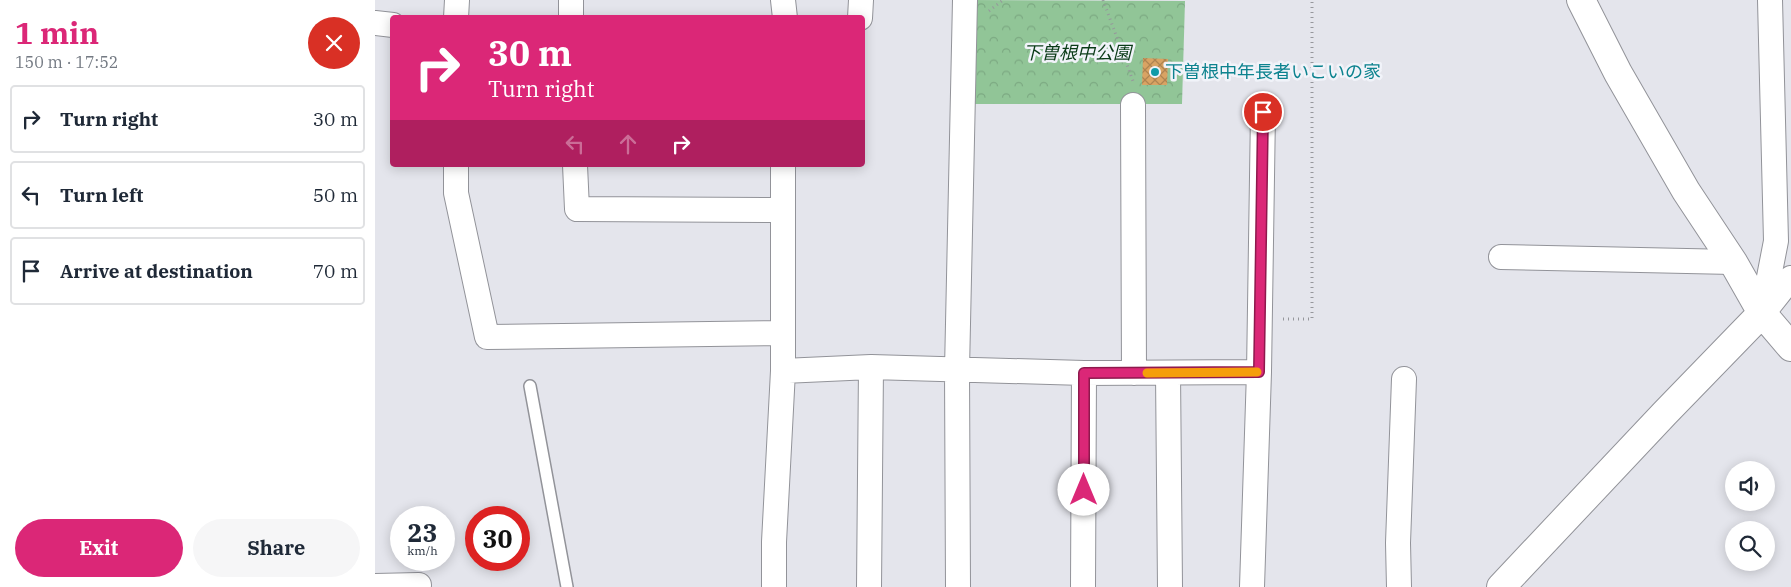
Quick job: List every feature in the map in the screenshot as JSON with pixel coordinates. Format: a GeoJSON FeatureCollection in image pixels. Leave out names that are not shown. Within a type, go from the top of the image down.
{"type":"FeatureCollection","features":[{"type":"Feature","properties":{"kind":"street"},"geometry":{"type":"LineString","coordinates":[[456,15],[457,0]]}},
{"type":"Feature","properties":{"kind":"street"},"geometry":{"type":"LineString","coordinates":[[571,0],[571,15]]}},
{"type":"Feature","properties":{"kind":"street"},"geometry":{"type":"LineString","coordinates":[[783,0],[785,15]]}},
{"type":"Feature","properties":{"kind":"street"},"geometry":{"type":"LineString","coordinates":[[860,15],[861,0]]}},
{"type":"Feature","properties":{"kind":"street"},"geometry":{"type":"LineString","coordinates":[[958,587],[957,370],[965,0]]}},
{"type":"Feature","properties":{"kind":"street"},"geometry":{"type":"LineString","coordinates":[[1581,0],[1618,73],[1681,183],[1733,262],[1762,313],[1791,347]]}},
{"type":"Feature","properties":{"kind":"street"},"geometry":{"type":"LineString","coordinates":[[1762,313],[1775,241],[1770,0]]}},
{"type":"Feature","properties":{"kind":"street"},"geometry":{"type":"LineString","coordinates":[[375,24],[390,25]]}},
{"type":"Feature","properties":{"kind":"street"},"geometry":{"type":"LineString","coordinates":[[1133,105],[1134,373]]}},
{"type":"Feature","properties":{"kind":"street"},"geometry":{"type":"LineString","coordinates":[[1252,587],[1259,372],[1263,112]]}},
{"type":"Feature","properties":{"kind":"street"},"geometry":{"type":"LineString","coordinates":[[456,167],[456,193],[487,337],[783,333]]}},
{"type":"Feature","properties":{"kind":"street"},"geometry":{"type":"LineString","coordinates":[[575,167],[577,210],[782,210]]}},
{"type":"Feature","properties":{"kind":"street"},"geometry":{"type":"LineString","coordinates":[[774,587],[774,542],[783,371],[783,167]]}},
{"type":"Feature","properties":{"kind":"street"},"geometry":{"type":"LineString","coordinates":[[1501,257],[1733,262]]}},
{"type":"Feature","properties":{"kind":"street"},"geometry":{"type":"LineString","coordinates":[[1501,587],[1762,313],[1791,278]]}},
{"type":"Feature","properties":{"kind":"street"},"geometry":{"type":"LineString","coordinates":[[869,587],[871,367]]}},
{"type":"Feature","properties":{"kind":"street"},"geometry":{"type":"LineString","coordinates":[[783,371],[871,367],[1084,373],[1259,372]]}},
{"type":"Feature","properties":{"kind":"street"},"geometry":{"type":"LineString","coordinates":[[1083,587],[1084,373]]}},
{"type":"Feature","properties":{"kind":"street"},"geometry":{"type":"LineString","coordinates":[[1168,373],[1170,587]]}},
{"type":"Feature","properties":{"kind":"street"},"geometry":{"type":"LineString","coordinates":[[1399,587],[1404,379]]}},
{"type":"Feature","properties":{"kind":"street"},"geometry":{"type":"LineString","coordinates":[[375,586],[419,585]]}},
{"type":"Feature","properties":{"kind":"lane"},"geometry":{"type":"LineString","coordinates":[[530,386],[567,587]]}},
{"type":"Feature","properties":{"kind":"path"},"geometry":{"type":"LineString","coordinates":[[1103,0],[1133,81],[1133,105]]}},
{"type":"Feature","properties":{"kind":"path"},"geometry":{"type":"LineString","coordinates":[[1260,318],[1313,319],[1312,0]]}},
{"type":"Feature","properties":{"kind":"green space","name":"下曽根中公園"},"geometry":{"type":"Polygon","coordinates":[[[971,0],[1185,1],[1182,104],[970,104],[971,0]]]}},
{"type":"Feature","properties":{"kind":"building","name":"下曽根中年長者いこいの家"},"geometry":{"type":"Polygon","coordinates":[[[1143,58],[1168,59],[1167,85],[1142,85],[1143,58]]]}},
{"type":"Feature","properties":{"kind":"slow traffic"},"geometry":{"type":"LineString","coordinates":[[1147,373],[1257,372]]}},
{"type":"Feature","properties":{"kind":"place","name":"下曽根中年長者いこいの家"},"geometry":{"type":"Point","coordinates":[1155,72]}},
{"type":"Feature","properties":{"kind":"route"},"geometry":{"type":"LineString","coordinates":[[1084,490],[1084,373],[1259,372],[1263,112]]}}]}
